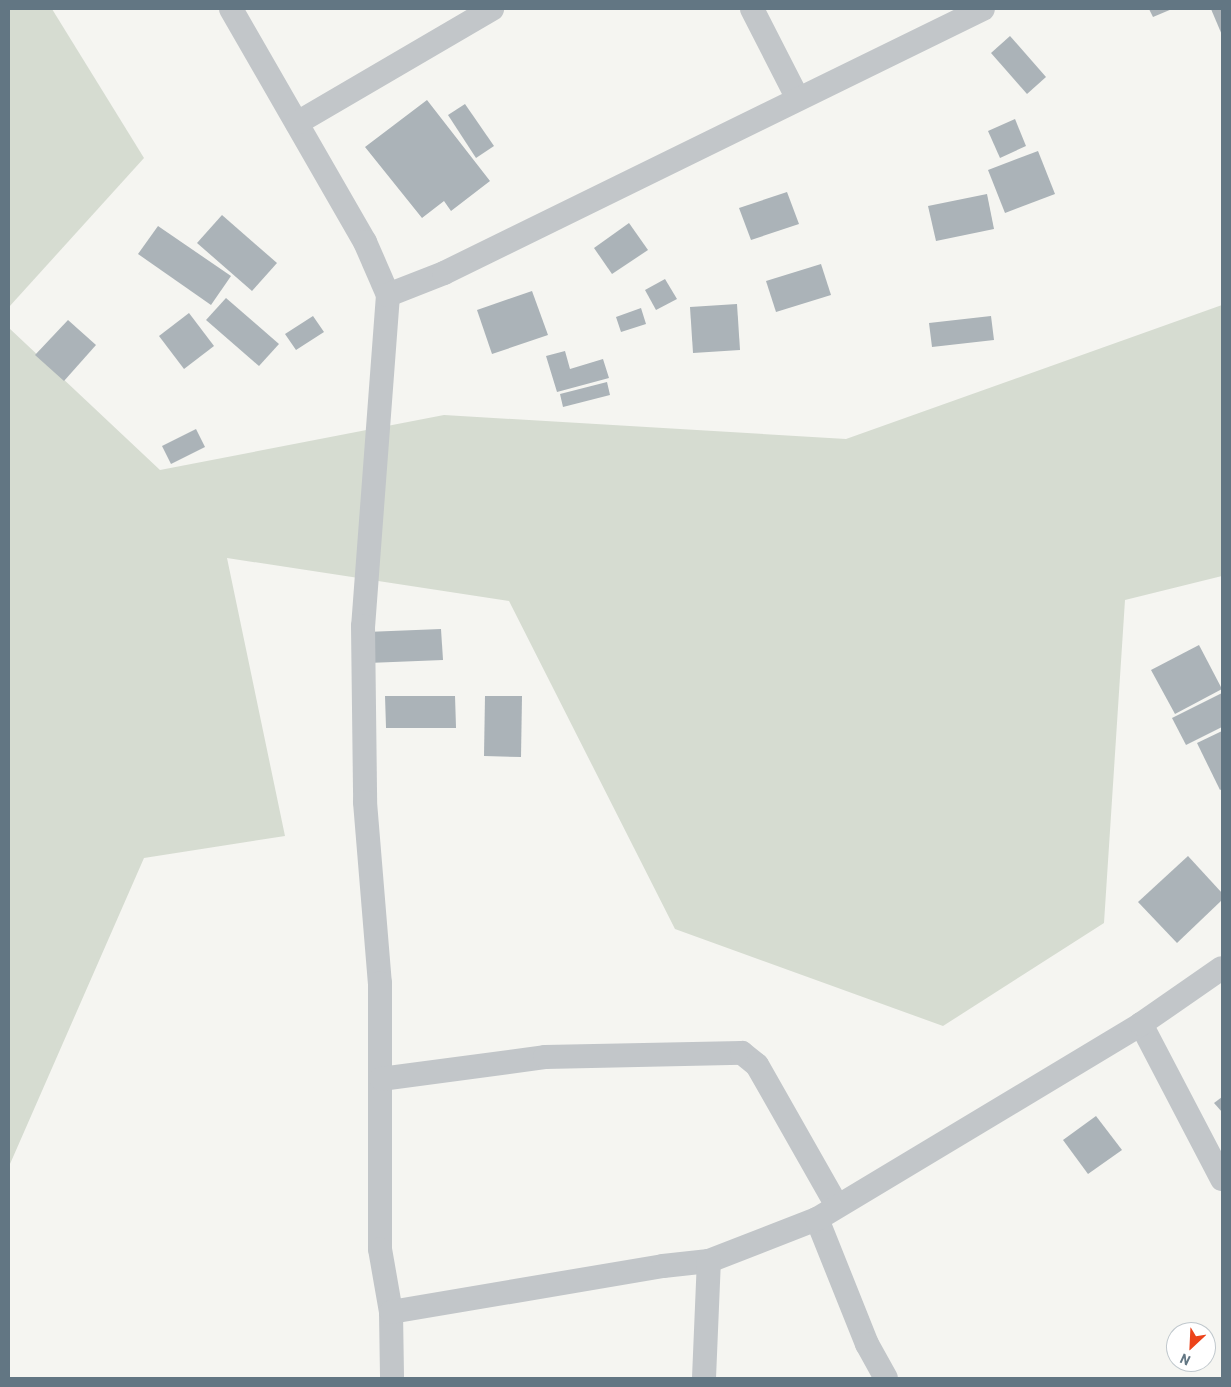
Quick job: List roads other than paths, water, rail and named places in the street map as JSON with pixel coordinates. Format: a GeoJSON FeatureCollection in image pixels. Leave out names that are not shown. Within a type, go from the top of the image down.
{"type":"FeatureCollection","features":[{"type":"Feature","properties":{"kind":"street"},"geometry":{"type":"LineString","coordinates":[[231,9],[365,242],[388,294],[363,626],[365,802],[380,983],[380,1249],[391,1312],[392,1378]]}},
{"type":"Feature","properties":{"kind":"street"},"geometry":{"type":"LineString","coordinates":[[297,123],[492,9]]}},
{"type":"Feature","properties":{"kind":"street"},"geometry":{"type":"LineString","coordinates":[[752,9],[798,99]]}},
{"type":"Feature","properties":{"kind":"street"},"geometry":{"type":"LineString","coordinates":[[388,294],[444,273],[983,9]]}},
{"type":"Feature","properties":{"kind":"street"},"geometry":{"type":"LineString","coordinates":[[391,1312],[643,1269],[709,1261],[817,1219],[1140,1024],[1222,968]]}},
{"type":"Feature","properties":{"kind":"street"},"geometry":{"type":"LineString","coordinates":[[1140,1024],[1222,1179]]}},
{"type":"Feature","properties":{"kind":"street"},"geometry":{"type":"LineString","coordinates":[[381,1079],[545,1057],[742,1053],[757,1065],[837,1206]]}},
{"type":"Feature","properties":{"kind":"street"},"geometry":{"type":"LineString","coordinates":[[817,1219],[867,1344],[886,1378]]}},
{"type":"Feature","properties":{"kind":"street"},"geometry":{"type":"LineString","coordinates":[[704,1378],[709,1261]]}}]}
